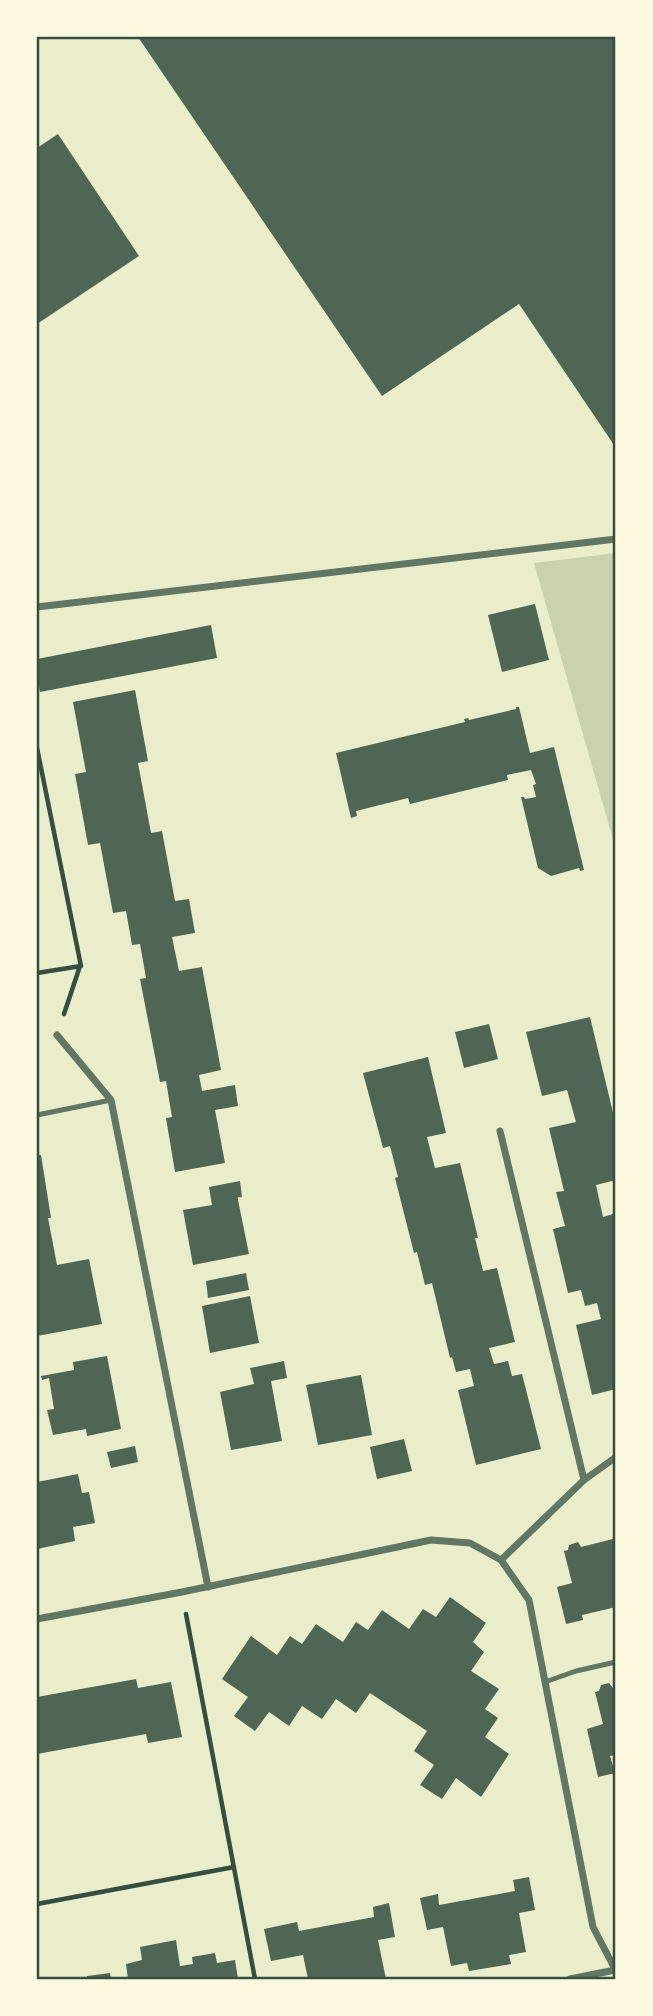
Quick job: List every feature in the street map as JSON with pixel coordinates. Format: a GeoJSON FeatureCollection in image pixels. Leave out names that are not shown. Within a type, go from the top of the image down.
{"type":"FeatureCollection","features":[{"type":"Feature","properties":{"kind":"street"},"geometry":{"type":"LineString","coordinates":[[37,607],[616,539]]}},
{"type":"Feature","properties":{"kind":"street"},"geometry":{"type":"LineString","coordinates":[[57,1035],[111,1100],[208,1587]]}},
{"type":"Feature","properties":{"kind":"street"},"geometry":{"type":"LineString","coordinates":[[500,1131],[584,1480]]}},
{"type":"Feature","properties":{"kind":"street"},"geometry":{"type":"LineString","coordinates":[[501,1560],[584,1480],[616,1457]]}},
{"type":"Feature","properties":{"kind":"street"},"geometry":{"type":"LineString","coordinates":[[37,1619],[208,1587],[431,1540],[470,1543],[501,1560],[529,1600],[593,1927],[616,1970],[570,1979]]}},
{"type":"Feature","properties":{"kind":"lane"},"geometry":{"type":"LineString","coordinates":[[37,1115],[111,1100]]}},
{"type":"Feature","properties":{"kind":"lane"},"geometry":{"type":"LineString","coordinates":[[545,1682],[576,1671],[616,1662]]}},
{"type":"Feature","properties":{"kind":"path"},"geometry":{"type":"LineString","coordinates":[[37,748],[81,966],[57,1035]]}},
{"type":"Feature","properties":{"kind":"path"},"geometry":{"type":"LineString","coordinates":[[37,974],[81,966]]}},
{"type":"Feature","properties":{"kind":"path"},"geometry":{"type":"LineString","coordinates":[[182,1592],[255,1979]]}},
{"type":"Feature","properties":{"kind":"path"},"geometry":{"type":"LineString","coordinates":[[37,1904],[234,1867]]}},
{"type":"Feature","properties":{"kind":"green space"},"geometry":{"type":"Polygon","coordinates":[[[616,553],[616,850],[534,563],[616,553]]]}},
{"type":"Feature","properties":{"kind":"building"},"geometry":{"type":"Polygon","coordinates":[[[138,37],[616,37],[616,448],[519,304],[382,396],[138,37]]]}},
{"type":"Feature","properties":{"kind":"building"},"geometry":{"type":"Polygon","coordinates":[[[58,134],[139,256],[37,324],[37,148],[58,134]]]}},
{"type":"Feature","properties":{"kind":"building"},"geometry":{"type":"Polygon","coordinates":[[[535,604],[549,660],[502,672],[488,615],[535,604]]]}},
{"type":"Feature","properties":{"kind":"building"},"geometry":{"type":"Polygon","coordinates":[[[211,625],[217,658],[40,692],[37,659],[211,625]]]}},
{"type":"Feature","properties":{"kind":"building"},"geometry":{"type":"Polygon","coordinates":[[[135,690],[148,761],[138,763],[151,833],[162,831],[175,901],[189,899],[195,933],[172,937],[179,971],[202,967],[221,1070],[199,1075],[202,1091],[235,1085],[238,1106],[215,1110],[225,1163],[175,1172],[166,1118],[172,1117],[166,1081],[160,1082],[140,979],[146,978],[140,944],[132,945],[126,911],[113,913],[100,843],[88,845],[75,774],[86,772],[73,702],[135,690]]]}},
{"type":"Feature","properties":{"kind":"building"},"geometry":{"type":"Polygon","coordinates":[[[519,707],[530,753],[554,747],[584,870],[580,871],[579,868],[551,876],[538,868],[521,797],[536,797],[533,785],[536,784],[531,770],[507,775],[508,780],[410,804],[408,798],[356,811],[357,816],[351,818],[336,753],[519,707]]]}},
{"type":"Feature","properties":{"kind":"building"},"geometry":{"type":"Polygon","coordinates":[[[590,1017],[616,1125],[616,1180],[596,1185],[603,1217],[616,1213],[616,1389],[592,1395],[576,1325],[601,1319],[597,1303],[585,1306],[581,1290],[568,1293],[553,1229],[565,1226],[556,1192],[564,1191],[549,1128],[576,1122],[567,1090],[542,1096],[526,1032],[590,1017]]]}},
{"type":"Feature","properties":{"kind":"building"},"geometry":{"type":"Polygon","coordinates":[[[489,1024],[498,1059],[464,1068],[455,1032],[489,1024]]]}},
{"type":"Feature","properties":{"kind":"building"},"geometry":{"type":"Polygon","coordinates":[[[428,1057],[446,1133],[427,1137],[435,1168],[460,1163],[483,1271],[497,1268],[515,1342],[489,1348],[494,1364],[508,1361],[512,1376],[522,1374],[541,1449],[476,1465],[458,1390],[474,1386],[470,1369],[456,1372],[452,1357],[450,1358],[432,1283],[425,1285],[417,1252],[414,1253],[395,1178],[398,1177],[390,1146],[383,1148],[363,1073],[428,1057]]]}},
{"type":"Feature","properties":{"kind":"building"},"geometry":{"type":"Polygon","coordinates":[[[37,1155],[41,1155],[51,1218],[48,1218],[57,1265],[89,1259],[102,1324],[37,1336],[37,1155]]]}},
{"type":"Feature","properties":{"kind":"building"},"geometry":{"type":"Polygon","coordinates":[[[240,1181],[242,1197],[238,1197],[238,1200],[249,1254],[193,1265],[183,1210],[212,1205],[209,1187],[240,1181]]]}},
{"type":"Feature","properties":{"kind":"building"},"geometry":{"type":"Polygon","coordinates":[[[246,1273],[249,1290],[208,1298],[206,1281],[246,1273]]]}},
{"type":"Feature","properties":{"kind":"building"},"geometry":{"type":"Polygon","coordinates":[[[250,1296],[259,1343],[210,1353],[202,1306],[250,1296]]]}},
{"type":"Feature","properties":{"kind":"building"},"geometry":{"type":"Polygon","coordinates":[[[107,1356],[121,1429],[87,1436],[86,1429],[53,1435],[47,1410],[54,1409],[49,1378],[42,1380],[41,1376],[74,1370],[73,1362],[107,1356]]]}},
{"type":"Feature","properties":{"kind":"building"},"geometry":{"type":"Polygon","coordinates":[[[284,1361],[287,1378],[271,1381],[282,1441],[231,1450],[220,1392],[254,1384],[250,1368],[284,1361]]]}},
{"type":"Feature","properties":{"kind":"building"},"geometry":{"type":"Polygon","coordinates":[[[361,1375],[372,1435],[318,1445],[306,1385],[361,1375]]]}},
{"type":"Feature","properties":{"kind":"building"},"geometry":{"type":"Polygon","coordinates":[[[404,1439],[412,1471],[377,1479],[370,1447],[404,1439]]]}},
{"type":"Feature","properties":{"kind":"building"},"geometry":{"type":"Polygon","coordinates":[[[135,1446],[138,1462],[111,1468],[107,1452],[135,1446]]]}},
{"type":"Feature","properties":{"kind":"building"},"geometry":{"type":"Polygon","coordinates":[[[78,1474],[82,1493],[89,1492],[95,1523],[73,1527],[75,1541],[37,1549],[37,1482],[78,1474]]]}},
{"type":"Feature","properties":{"kind":"building"},"geometry":{"type":"Polygon","coordinates":[[[615,1530],[616,1607],[582,1615],[583,1620],[566,1624],[557,1587],[572,1583],[564,1551],[568,1550],[569,1545],[578,1542],[581,1547],[613,1539],[615,1530]]]}},
{"type":"Feature","properties":{"kind":"building"},"geometry":{"type":"Polygon","coordinates":[[[450,1597],[486,1623],[473,1642],[484,1652],[471,1671],[499,1689],[485,1709],[498,1718],[485,1737],[509,1754],[481,1797],[456,1778],[442,1799],[420,1785],[434,1765],[414,1751],[427,1731],[370,1693],[356,1713],[336,1699],[322,1719],[302,1706],[289,1726],[269,1712],[255,1731],[234,1716],[248,1697],[222,1679],[251,1636],[277,1655],[290,1636],[302,1644],[316,1624],[343,1642],[356,1622],[368,1630],[382,1610],[409,1629],[423,1609],[436,1617],[450,1597]]]}},
{"type":"Feature","properties":{"kind":"building"},"geometry":{"type":"Polygon","coordinates":[[[136,1679],[138,1688],[171,1682],[182,1737],[148,1743],[146,1734],[37,1754],[37,1697],[136,1679]]]}},
{"type":"Feature","properties":{"kind":"building"},"geometry":{"type":"Polygon","coordinates":[[[609,1683],[613,1688],[616,1687],[616,1755],[610,1756],[615,1773],[598,1777],[587,1729],[603,1724],[595,1692],[599,1691],[601,1685],[609,1683]]]}},
{"type":"Feature","properties":{"kind":"building"},"geometry":{"type":"Polygon","coordinates":[[[529,1877],[535,1910],[519,1913],[526,1952],[509,1955],[511,1964],[469,1971],[467,1963],[451,1966],[443,1927],[427,1930],[420,1898],[438,1894],[439,1905],[515,1891],[513,1880],[529,1877]]]}},
{"type":"Feature","properties":{"kind":"building"},"geometry":{"type":"Polygon","coordinates":[[[389,1903],[395,1937],[378,1940],[386,1979],[308,1979],[303,1955],[271,1961],[264,1929],[297,1922],[299,1931],[374,1917],[373,1907],[389,1903]]]}},
{"type":"Feature","properties":{"kind":"building"},"geometry":{"type":"Polygon","coordinates":[[[176,1940],[180,1966],[193,1964],[192,1957],[215,1953],[217,1963],[235,1960],[238,1979],[128,1979],[126,1964],[142,1960],[140,1947],[176,1940]]]}},
{"type":"Feature","properties":{"kind":"building"},"geometry":{"type":"Polygon","coordinates":[[[110,1973],[111,1979],[87,1979],[87,1976],[110,1973]]]}}]}
